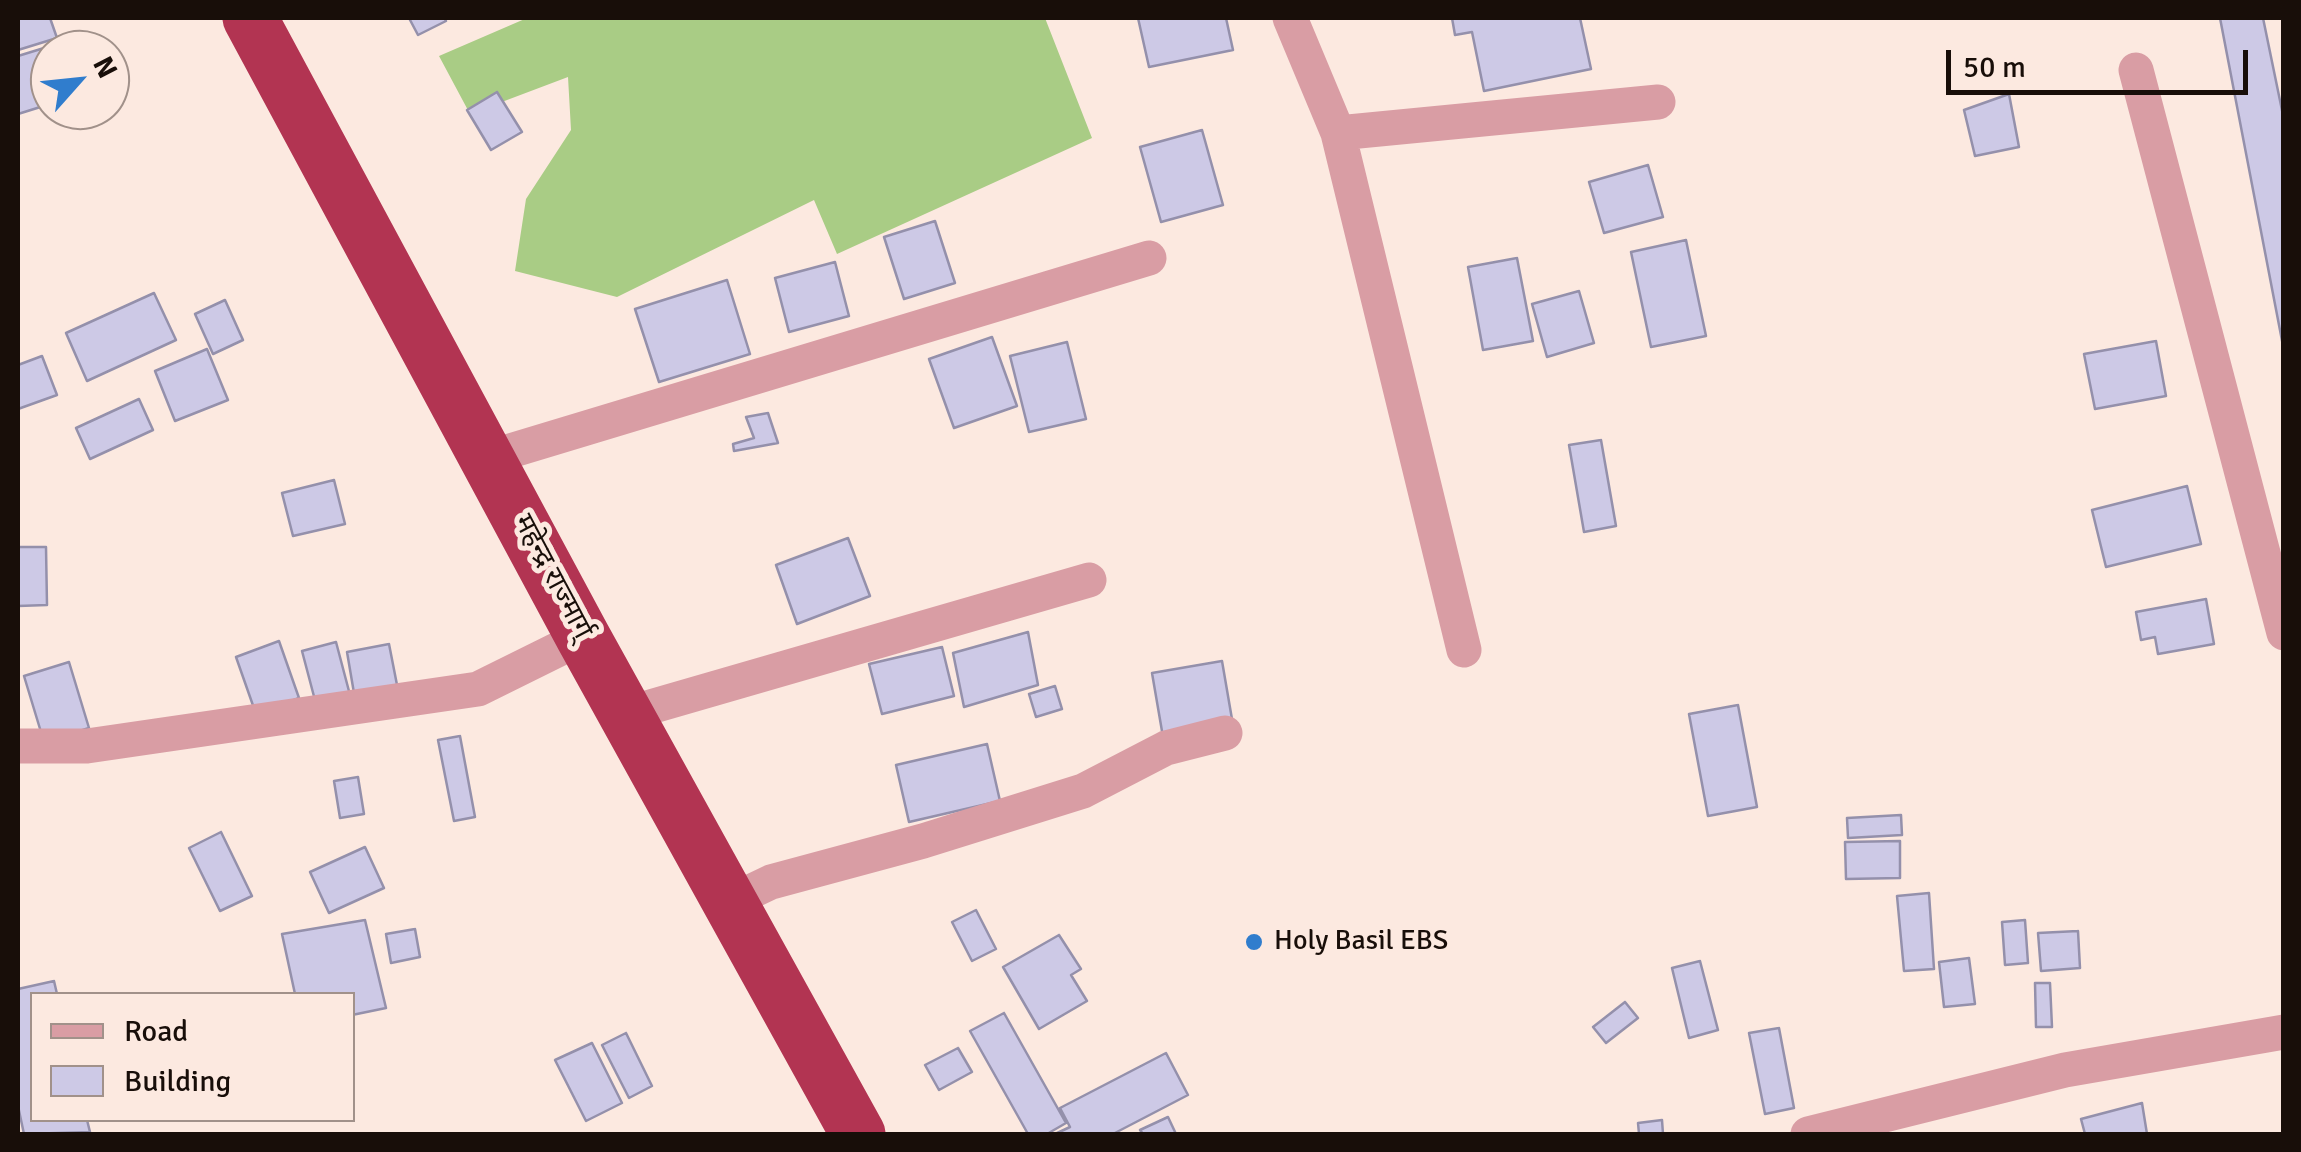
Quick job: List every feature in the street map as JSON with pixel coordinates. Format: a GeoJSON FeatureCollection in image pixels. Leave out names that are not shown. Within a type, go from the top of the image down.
{"type":"FeatureCollection","features":[{"type":"Feature","properties":{"kind":"highway","name":"महेन्द्र राज्मार्ग्"},"geometry":{"type":"LineString","coordinates":[[250,18],[858,1134]]}},
{"type":"Feature","properties":{"kind":"street"},"geometry":{"type":"LineString","coordinates":[[1290,18],[1338,133],[1464,650]]}},
{"type":"Feature","properties":{"kind":"street"},"geometry":{"type":"LineString","coordinates":[[2136,70],[2284,633]]}},
{"type":"Feature","properties":{"kind":"street"},"geometry":{"type":"LineString","coordinates":[[1338,133],[1658,102]]}},
{"type":"Feature","properties":{"kind":"street"},"geometry":{"type":"LineString","coordinates":[[487,458],[1149,258]]}},
{"type":"Feature","properties":{"kind":"street"},"geometry":{"type":"LineString","coordinates":[[626,714],[1089,580]]}},
{"type":"Feature","properties":{"kind":"street"},"geometry":{"type":"LineString","coordinates":[[18,746],[87,746],[478,689],[584,637]]}},
{"type":"Feature","properties":{"kind":"street"},"geometry":{"type":"LineString","coordinates":[[729,902],[771,882],[923,842],[1083,792],[1166,748],[1225,733]]}},
{"type":"Feature","properties":{"kind":"street"},"geometry":{"type":"LineString","coordinates":[[1828,1132],[2065,1070],[2284,1032]]}},
{"type":"Feature","properties":{"kind":"green space"},"geometry":{"type":"Polygon","coordinates":[[[527,18],[1045,18],[1092,138],[837,254],[814,200],[617,297],[515,271],[526,199],[571,130],[568,77],[470,114],[439,56],[527,18]]]}},
{"type":"Feature","properties":{"kind":"building"},"geometry":{"type":"Polygon","coordinates":[[[18,18],[50,18],[54,30],[30,30],[30,46],[18,50],[18,18]]]}},
{"type":"Feature","properties":{"kind":"building"},"geometry":{"type":"Polygon","coordinates":[[[409,18],[444,18],[446,21],[418,35],[409,18]]]}},
{"type":"Feature","properties":{"kind":"building"},"geometry":{"type":"Polygon","coordinates":[[[1138,18],[1226,18],[1233,50],[1149,67],[1138,18]]]}},
{"type":"Feature","properties":{"kind":"building"},"geometry":{"type":"Polygon","coordinates":[[[1452,18],[1580,18],[1591,69],[1484,91],[1472,32],[1455,35],[1452,18]]]}},
{"type":"Feature","properties":{"kind":"building"},"geometry":{"type":"Polygon","coordinates":[[[2220,18],[2263,18],[2284,120],[2284,351],[2220,18]]]}},
{"type":"Feature","properties":{"kind":"building"},"geometry":{"type":"Polygon","coordinates":[[[30,52],[30,110],[18,114],[18,56],[30,52]]]}},
{"type":"Feature","properties":{"kind":"building"},"geometry":{"type":"Polygon","coordinates":[[[497,92],[522,132],[491,150],[467,110],[497,92]]]}},
{"type":"Feature","properties":{"kind":"building"},"geometry":{"type":"Polygon","coordinates":[[[2009,94],[2019,147],[1975,156],[1964,110],[2009,94]]]}},
{"type":"Feature","properties":{"kind":"building"},"geometry":{"type":"Polygon","coordinates":[[[1202,130],[1223,205],[1161,222],[1140,147],[1202,130]]]}},
{"type":"Feature","properties":{"kind":"building"},"geometry":{"type":"Polygon","coordinates":[[[1648,165],[1663,217],[1604,233],[1589,182],[1648,165]]]}},
{"type":"Feature","properties":{"kind":"building"},"geometry":{"type":"Polygon","coordinates":[[[935,221],[955,283],[904,299],[884,237],[935,221]]]}},
{"type":"Feature","properties":{"kind":"building"},"geometry":{"type":"Polygon","coordinates":[[[1686,240],[1706,336],[1651,347],[1631,252],[1686,240]]]}},
{"type":"Feature","properties":{"kind":"building"},"geometry":{"type":"Polygon","coordinates":[[[1517,258],[1533,341],[1483,350],[1468,267],[1517,258]]]}},
{"type":"Feature","properties":{"kind":"building"},"geometry":{"type":"Polygon","coordinates":[[[835,262],[849,316],[789,332],[775,278],[835,262]]]}},
{"type":"Feature","properties":{"kind":"building"},"geometry":{"type":"Polygon","coordinates":[[[727,280],[750,354],[659,382],[635,309],[727,280]]]}},
{"type":"Feature","properties":{"kind":"building"},"geometry":{"type":"Polygon","coordinates":[[[1579,291],[1594,343],[1547,357],[1532,304],[1579,291]]]}},
{"type":"Feature","properties":{"kind":"building"},"geometry":{"type":"Polygon","coordinates":[[[154,293],[176,340],[87,381],[66,333],[154,293]]]}},
{"type":"Feature","properties":{"kind":"building"},"geometry":{"type":"Polygon","coordinates":[[[225,300],[243,340],[213,354],[195,314],[225,300]]]}},
{"type":"Feature","properties":{"kind":"building"},"geometry":{"type":"Polygon","coordinates":[[[992,337],[1017,406],[954,428],[929,359],[992,337]]]}},
{"type":"Feature","properties":{"kind":"building"},"geometry":{"type":"Polygon","coordinates":[[[2156,341],[2166,396],[2095,409],[2084,354],[2156,341]]]}},
{"type":"Feature","properties":{"kind":"building"},"geometry":{"type":"Polygon","coordinates":[[[1067,342],[1086,419],[1029,432],[1010,356],[1067,342]]]}},
{"type":"Feature","properties":{"kind":"building"},"geometry":{"type":"Polygon","coordinates":[[[207,349],[228,400],[175,421],[155,371],[207,349]]]}},
{"type":"Feature","properties":{"kind":"building"},"geometry":{"type":"Polygon","coordinates":[[[42,356],[57,395],[18,409],[18,365],[42,356]]]}},
{"type":"Feature","properties":{"kind":"building"},"geometry":{"type":"Polygon","coordinates":[[[139,399],[153,430],[90,459],[76,428],[139,399]]]}},
{"type":"Feature","properties":{"kind":"building"},"geometry":{"type":"Polygon","coordinates":[[[768,413],[778,443],[734,451],[733,444],[754,438],[746,417],[768,413]]]}},
{"type":"Feature","properties":{"kind":"building"},"geometry":{"type":"Polygon","coordinates":[[[1601,440],[1616,526],[1584,532],[1569,445],[1601,440]]]}},
{"type":"Feature","properties":{"kind":"building"},"geometry":{"type":"Polygon","coordinates":[[[334,480],[345,524],[293,536],[282,493],[334,480]]]}},
{"type":"Feature","properties":{"kind":"building"},"geometry":{"type":"Polygon","coordinates":[[[2187,486],[2201,544],[2106,567],[2092,510],[2187,486]]]}},
{"type":"Feature","properties":{"kind":"building"},"geometry":{"type":"Polygon","coordinates":[[[848,538],[870,596],[797,624],[776,565],[848,538]]]}},
{"type":"Feature","properties":{"kind":"building"},"geometry":{"type":"Polygon","coordinates":[[[18,547],[46,547],[47,605],[18,606],[18,547]]]}},
{"type":"Feature","properties":{"kind":"building"},"geometry":{"type":"Polygon","coordinates":[[[2206,599],[2214,644],[2158,654],[2155,637],[2141,640],[2136,612],[2206,599]]]}},
{"type":"Feature","properties":{"kind":"building"},"geometry":{"type":"Polygon","coordinates":[[[1028,632],[1038,685],[964,707],[953,653],[1028,632]]]}},
{"type":"Feature","properties":{"kind":"building"},"geometry":{"type":"Polygon","coordinates":[[[279,641],[299,698],[256,714],[236,657],[279,641]]]}},
{"type":"Feature","properties":{"kind":"building"},"geometry":{"type":"Polygon","coordinates":[[[336,642],[350,695],[316,704],[302,651],[336,642]]]}},
{"type":"Feature","properties":{"kind":"building"},"geometry":{"type":"Polygon","coordinates":[[[389,644],[398,690],[355,699],[347,652],[389,644]]]}},
{"type":"Feature","properties":{"kind":"building"},"geometry":{"type":"Polygon","coordinates":[[[942,647],[954,696],[882,714],[869,664],[942,647]]]}},
{"type":"Feature","properties":{"kind":"building"},"geometry":{"type":"Polygon","coordinates":[[[1222,661],[1233,725],[1163,737],[1152,673],[1222,661]]]}},
{"type":"Feature","properties":{"kind":"building"},"geometry":{"type":"Polygon","coordinates":[[[69,662],[89,728],[44,742],[24,676],[69,662]]]}},
{"type":"Feature","properties":{"kind":"building"},"geometry":{"type":"Polygon","coordinates":[[[1055,686],[1062,709],[1036,717],[1029,694],[1055,686]]]}},
{"type":"Feature","properties":{"kind":"building"},"geometry":{"type":"Polygon","coordinates":[[[1738,705],[1757,807],[1708,816],[1689,714],[1738,705]]]}},
{"type":"Feature","properties":{"kind":"building"},"geometry":{"type":"Polygon","coordinates":[[[460,736],[475,817],[454,821],[438,740],[460,736]]]}},
{"type":"Feature","properties":{"kind":"building"},"geometry":{"type":"Polygon","coordinates":[[[987,744],[1000,801],[909,822],[896,765],[987,744]]]}},
{"type":"Feature","properties":{"kind":"building"},"geometry":{"type":"Polygon","coordinates":[[[358,777],[364,814],[340,818],[334,781],[358,777]]]}},
{"type":"Feature","properties":{"kind":"building"},"geometry":{"type":"Polygon","coordinates":[[[1901,815],[1902,835],[1848,838],[1847,818],[1901,815]]]}},
{"type":"Feature","properties":{"kind":"building"},"geometry":{"type":"Polygon","coordinates":[[[221,832],[252,896],[220,911],[189,848],[221,832]]]}},
{"type":"Feature","properties":{"kind":"building"},"geometry":{"type":"Polygon","coordinates":[[[1900,841],[1900,878],[1846,879],[1845,842],[1900,841]]]}},
{"type":"Feature","properties":{"kind":"building"},"geometry":{"type":"Polygon","coordinates":[[[365,847],[384,888],[329,913],[310,872],[365,847]]]}},
{"type":"Feature","properties":{"kind":"building"},"geometry":{"type":"Polygon","coordinates":[[[1929,893],[1934,969],[1904,971],[1897,896],[1929,893]]]}},
{"type":"Feature","properties":{"kind":"building"},"geometry":{"type":"Polygon","coordinates":[[[976,910],[996,949],[972,961],[952,922],[976,910]]]}},
{"type":"Feature","properties":{"kind":"building"},"geometry":{"type":"Polygon","coordinates":[[[365,920],[386,1008],[355,1014],[355,992],[295,992],[282,934],[365,920]]]}},
{"type":"Feature","properties":{"kind":"building"},"geometry":{"type":"Polygon","coordinates":[[[2025,920],[2028,963],[2005,965],[2002,922],[2025,920]]]}},
{"type":"Feature","properties":{"kind":"building"},"geometry":{"type":"Polygon","coordinates":[[[415,929],[420,957],[391,963],[386,934],[415,929]]]}},
{"type":"Feature","properties":{"kind":"building"},"geometry":{"type":"Polygon","coordinates":[[[2078,931],[2080,968],[2041,971],[2038,933],[2078,931]]]}},
{"type":"Feature","properties":{"kind":"building"},"geometry":{"type":"Polygon","coordinates":[[[1059,935],[1081,969],[1071,975],[1087,1001],[1039,1029],[1003,967],[1059,935]]]}},
{"type":"Feature","properties":{"kind":"building"},"geometry":{"type":"Polygon","coordinates":[[[1969,958],[1975,1004],[1944,1007],[1939,962],[1969,958]]]}},
{"type":"Feature","properties":{"kind":"building"},"geometry":{"type":"Polygon","coordinates":[[[1700,961],[1718,1030],[1689,1038],[1672,968],[1700,961]]]}},
{"type":"Feature","properties":{"kind":"building"},"geometry":{"type":"Polygon","coordinates":[[[54,981],[57,992],[30,992],[30,1122],[88,1122],[90,1132],[24,1134],[18,1106],[18,989],[54,981]]]}},
{"type":"Feature","properties":{"kind":"building"},"geometry":{"type":"Polygon","coordinates":[[[2035,983],[2050,983],[2052,1027],[2036,1027],[2035,983]]]}},
{"type":"Feature","properties":{"kind":"building"},"geometry":{"type":"Polygon","coordinates":[[[1625,1002],[1638,1018],[1606,1043],[1593,1027],[1625,1002]]]}},
{"type":"Feature","properties":{"kind":"building"},"geometry":{"type":"Polygon","coordinates":[[[1004,1013],[1066,1123],[1047,1134],[1028,1134],[970,1031],[1004,1013]]]}},
{"type":"Feature","properties":{"kind":"building"},"geometry":{"type":"Polygon","coordinates":[[[1779,1028],[1794,1108],[1765,1114],[1749,1033],[1779,1028]]]}},
{"type":"Feature","properties":{"kind":"building"},"geometry":{"type":"Polygon","coordinates":[[[626,1033],[652,1086],[629,1098],[602,1045],[626,1033]]]}},
{"type":"Feature","properties":{"kind":"building"},"geometry":{"type":"Polygon","coordinates":[[[592,1043],[622,1103],[586,1121],[555,1060],[592,1043]]]}},
{"type":"Feature","properties":{"kind":"building"},"geometry":{"type":"Polygon","coordinates":[[[958,1048],[972,1072],[939,1090],[925,1065],[958,1048]]]}},
{"type":"Feature","properties":{"kind":"building"},"geometry":{"type":"Polygon","coordinates":[[[1166,1053],[1188,1095],[1113,1134],[1055,1134],[1070,1127],[1060,1108],[1166,1053]]]}},
{"type":"Feature","properties":{"kind":"building"},"geometry":{"type":"Polygon","coordinates":[[[2142,1103],[2147,1134],[2085,1134],[2081,1119],[2142,1103]]]}},
{"type":"Feature","properties":{"kind":"building"},"geometry":{"type":"Polygon","coordinates":[[[1168,1117],[1176,1134],[1143,1134],[1140,1130],[1168,1117]]]}},
{"type":"Feature","properties":{"kind":"building"},"geometry":{"type":"Polygon","coordinates":[[[1662,1120],[1663,1134],[1639,1134],[1638,1123],[1662,1120]]]}},
{"type":"Feature","properties":{"kind":"place","name":"Holy Basil EBS"},"geometry":{"type":"Point","coordinates":[1254,942]}}]}
